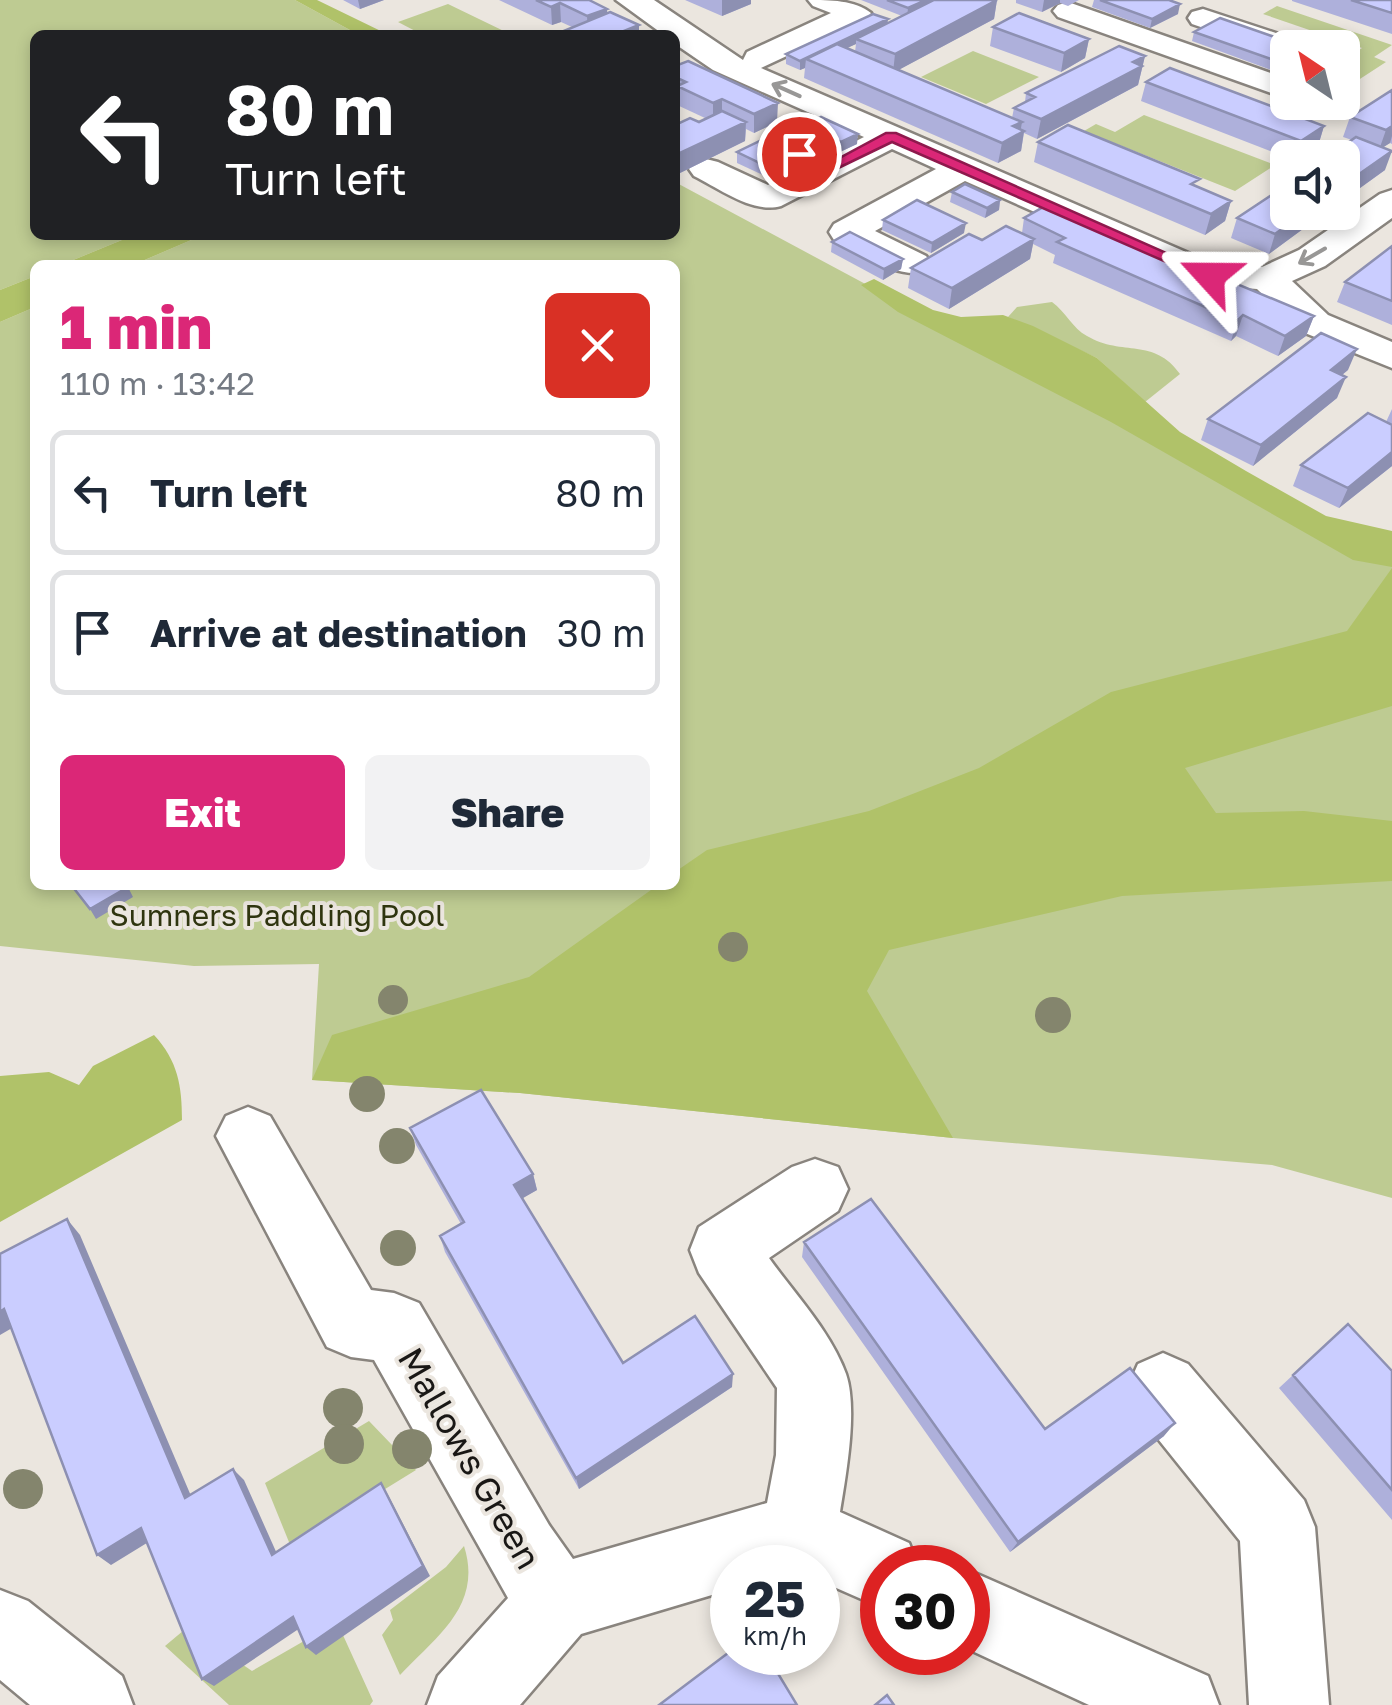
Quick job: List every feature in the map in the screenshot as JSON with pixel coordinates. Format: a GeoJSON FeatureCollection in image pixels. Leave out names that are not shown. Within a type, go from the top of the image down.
{"type":"FeatureCollection","features":[{"type":"Feature","properties":{"kind":"street"},"geometry":{"type":"LineString","coordinates":[[630,0],[702,33],[724,63],[1210,276],[1266,278],[1312,258],[1392,201]]}},
{"type":"Feature","properties":{"kind":"street"},"geometry":{"type":"LineString","coordinates":[[1155,42],[1236,0]]}},
{"type":"Feature","properties":{"kind":"street"},"geometry":{"type":"LineString","coordinates":[[758,59],[856,13],[812,1]]}},
{"type":"Feature","properties":{"kind":"street"},"geometry":{"type":"LineString","coordinates":[[1068,11],[1270,84]]}},
{"type":"Feature","properties":{"kind":"street"},"geometry":{"type":"LineString","coordinates":[[1202,18],[1270,41]]}},
{"type":"Feature","properties":{"kind":"street"},"geometry":{"type":"LineString","coordinates":[[706,169],[769,199],[814,161],[891,136]]}},
{"type":"Feature","properties":{"kind":"street"},"geometry":{"type":"LineString","coordinates":[[913,264],[848,232],[921,207],[963,168]]}},
{"type":"Feature","properties":{"kind":"street"},"geometry":{"type":"LineString","coordinates":[[1266,278],[1314,323],[1392,356]]}},
{"type":"Feature","properties":{"kind":"street","name":"Mallows Green"},"geometry":{"type":"LineString","coordinates":[[248,1136],[350,1323],[394,1327],[522,1552],[557,1602]]}},
{"type":"Feature","properties":{"kind":"street"},"geometry":{"type":"LineString","coordinates":[[815,1189],[724,1250],[812,1378],[813,1455],[799,1532],[860,1560]]}},
{"type":"Feature","properties":{"kind":"street"},"geometry":{"type":"LineString","coordinates":[[1163,1389],[1276,1526],[1289,1705]]}},
{"type":"Feature","properties":{"kind":"street","name":"Mallows Green"},"geometry":{"type":"LineString","coordinates":[[467,1705],[557,1602],[799,1532]]}},
{"type":"Feature","properties":{"kind":"street"},"geometry":{"type":"LineString","coordinates":[[990,1619],[1179,1705]]}},
{"type":"Feature","properties":{"kind":"street"},"geometry":{"type":"LineString","coordinates":[[0,1629],[93,1705]]}},
{"type":"Feature","properties":{"kind":"green space"},"geometry":{"type":"Polygon","coordinates":[[[0,0],[295,0],[350,30],[30,30],[30,240],[122,240],[73,260],[30,260],[30,278],[0,290],[0,0]]]}},
{"type":"Feature","properties":{"kind":"green space"},"geometry":{"type":"Polygon","coordinates":[[[295,0],[317,0],[379,30],[350,30],[295,0]]]}},
{"type":"Feature","properties":{"kind":"green space"},"geometry":{"type":"Polygon","coordinates":[[[448,4],[502,30],[413,30],[398,22],[448,4]]]}},
{"type":"Feature","properties":{"kind":"green space"},"geometry":{"type":"Polygon","coordinates":[[[1277,6],[1348,30],[1310,30],[1263,14],[1277,6]]]}},
{"type":"Feature","properties":{"kind":"green space"},"geometry":{"type":"Polygon","coordinates":[[[1360,34],[1392,45],[1374,57],[1386,62],[1360,79],[1360,49],[1360,34]]]}},
{"type":"Feature","properties":{"kind":"green space"},"geometry":{"type":"Polygon","coordinates":[[[973,51],[1039,77],[986,104],[921,77],[973,51]]]}},
{"type":"Feature","properties":{"kind":"green space"},"geometry":{"type":"Polygon","coordinates":[[[1144,115],[1270,163],[1270,168],[1235,191],[1084,131],[1096,124],[1115,132],[1144,115]]]}},
{"type":"Feature","properties":{"kind":"green space","name":"Sumners Paddling Pool"},"geometry":{"type":"Polygon","coordinates":[[[680,185],[1392,566],[1392,1198],[1272,1165],[953,1138],[520,1093],[312,1080],[319,964],[194,966],[0,946],[0,322],[30,309],[30,890],[680,890],[680,260],[145,260],[191,240],[680,240],[680,185]]]}},
{"type":"Feature","properties":{"kind":"green space"},"geometry":{"type":"Polygon","coordinates":[[[122,240],[191,240],[145,260],[73,260],[122,240]]]}},
{"type":"Feature","properties":{"kind":"green space"},"geometry":{"type":"Polygon","coordinates":[[[30,278],[30,309],[0,322],[0,290],[30,278]]]}},
{"type":"Feature","properties":{"kind":"green space"},"geometry":{"type":"Polygon","coordinates":[[[874,279],[933,310],[961,317],[1003,315],[1097,358],[1180,432],[1246,471],[1326,516],[1392,531],[1392,567],[1353,560],[1111,422],[898,312],[861,285],[874,279]]]}},
{"type":"Feature","properties":{"kind":"green space"},"geometry":{"type":"Polygon","coordinates":[[[1052,302],[1087,336],[1113,346],[1160,355],[1180,374],[1145,402],[1097,358],[1008,317],[1017,307],[1052,302]]]}},
{"type":"Feature","properties":{"kind":"green space"},"geometry":{"type":"Polygon","coordinates":[[[1392,568],[1392,706],[1185,768],[1216,813],[1304,811],[1392,821],[1392,881],[1122,896],[889,950],[867,991],[953,1138],[520,1093],[312,1080],[332,1035],[529,977],[651,890],[680,890],[680,869],[707,850],[869,811],[979,768],[1111,692],[1347,631],[1392,568]]]}},
{"type":"Feature","properties":{"kind":"green space"},"geometry":{"type":"Polygon","coordinates":[[[154,1035],[177,1074],[182,1120],[0,1222],[0,1076],[49,1072],[79,1085],[93,1066],[154,1035]]]}},
{"type":"Feature","properties":{"kind":"green space"},"geometry":{"type":"Polygon","coordinates":[[[369,1421],[416,1470],[291,1547],[265,1483],[369,1421]]]}},
{"type":"Feature","properties":{"kind":"green space"},"geometry":{"type":"Polygon","coordinates":[[[464,1546],[468,1567],[462,1602],[442,1633],[400,1675],[382,1635],[393,1620],[390,1610],[446,1567],[464,1546]]]}},
{"type":"Feature","properties":{"kind":"green space"},"geometry":{"type":"Polygon","coordinates":[[[202,1615],[236,1660],[252,1671],[337,1622],[373,1701],[370,1705],[229,1705],[165,1646],[202,1615]]]}},
{"type":"Feature","properties":{"kind":"building"},"geometry":{"type":"Polygon","coordinates":[[[536,0],[589,0],[607,9],[587,16],[560,3],[551,7],[536,0]]]}},
{"type":"Feature","properties":{"kind":"building"},"geometry":{"type":"Polygon","coordinates":[[[887,0],[926,0],[908,8],[887,0]]]}},
{"type":"Feature","properties":{"kind":"building"},"geometry":{"type":"Polygon","coordinates":[[[934,0],[997,0],[895,54],[856,39],[934,0]]]}},
{"type":"Feature","properties":{"kind":"building"},"geometry":{"type":"Polygon","coordinates":[[[1100,0],[1169,0],[1180,4],[1152,19],[1100,0]]]}},
{"type":"Feature","properties":{"kind":"building"},"geometry":{"type":"Polygon","coordinates":[[[1351,0],[1392,0],[1392,13],[1351,0]]]}},
{"type":"Feature","properties":{"kind":"building"},"geometry":{"type":"Polygon","coordinates":[[[610,12],[639,25],[626,30],[566,30],[610,12]]]}},
{"type":"Feature","properties":{"kind":"building"},"geometry":{"type":"Polygon","coordinates":[[[1019,13],[1089,39],[1064,53],[993,27],[1019,13]]]}},
{"type":"Feature","properties":{"kind":"building"},"geometry":{"type":"Polygon","coordinates":[[[873,14],[888,19],[800,61],[786,54],[873,14]]]}},
{"type":"Feature","properties":{"kind":"building"},"geometry":{"type":"Polygon","coordinates":[[[1220,18],[1270,35],[1270,59],[1194,32],[1220,18]]]}},
{"type":"Feature","properties":{"kind":"building"},"geometry":{"type":"Polygon","coordinates":[[[837,44],[1022,122],[1013,126],[1024,131],[1002,143],[806,59],[837,44]]]}},
{"type":"Feature","properties":{"kind":"building"},"geometry":{"type":"Polygon","coordinates":[[[1119,46],[1145,56],[1133,62],[1142,66],[1041,119],[1014,108],[1035,97],[1026,93],[1119,46]]]}},
{"type":"Feature","properties":{"kind":"building"},"geometry":{"type":"Polygon","coordinates":[[[688,61],[778,103],[754,114],[722,99],[713,103],[680,87],[686,82],[680,79],[680,64],[688,61]]]}},
{"type":"Feature","properties":{"kind":"building"},"geometry":{"type":"Polygon","coordinates":[[[1170,68],[1270,106],[1270,120],[1308,120],[1324,126],[1298,140],[1146,82],[1170,68]]]}},
{"type":"Feature","properties":{"kind":"building"},"geometry":{"type":"Polygon","coordinates":[[[1392,90],[1392,126],[1386,130],[1358,120],[1360,111],[1392,90]]]}},
{"type":"Feature","properties":{"kind":"building"},"geometry":{"type":"Polygon","coordinates":[[[722,111],[746,122],[680,153],[680,123],[690,118],[699,122],[722,111]]]}},
{"type":"Feature","properties":{"kind":"building"},"geometry":{"type":"Polygon","coordinates":[[[821,117],[858,134],[841,142],[805,126],[821,117]]]}},
{"type":"Feature","properties":{"kind":"building"},"geometry":{"type":"Polygon","coordinates":[[[1068,125],[1200,179],[1191,184],[1231,201],[1211,214],[1038,142],[1068,125]]]}},
{"type":"Feature","properties":{"kind":"building"},"geometry":{"type":"Polygon","coordinates":[[[770,136],[814,156],[780,173],[737,152],[770,136]]]}},
{"type":"Feature","properties":{"kind":"building"},"geometry":{"type":"Polygon","coordinates":[[[1356,137],[1392,151],[1360,173],[1360,140],[1352,140],[1356,137]]]}},
{"type":"Feature","properties":{"kind":"building"},"geometry":{"type":"Polygon","coordinates":[[[965,184],[1000,200],[987,208],[952,192],[965,184]]]}},
{"type":"Feature","properties":{"kind":"building"},"geometry":{"type":"Polygon","coordinates":[[[1270,196],[1270,230],[1280,230],[1275,234],[1237,218],[1270,196]]]}},
{"type":"Feature","properties":{"kind":"building"},"geometry":{"type":"Polygon","coordinates":[[[917,200],[966,223],[932,243],[883,220],[917,200]]]}},
{"type":"Feature","properties":{"kind":"building"},"geometry":{"type":"Polygon","coordinates":[[[1047,205],[1314,316],[1285,336],[1243,315],[1237,321],[1057,242],[1065,238],[1024,218],[1047,205]]]}},
{"type":"Feature","properties":{"kind":"building"},"geometry":{"type":"Polygon","coordinates":[[[1006,226],[1034,239],[952,288],[911,268],[969,234],[982,240],[1006,226]]]}},
{"type":"Feature","properties":{"kind":"building"},"geometry":{"type":"Polygon","coordinates":[[[850,232],[903,259],[884,269],[832,242],[850,232]]]}},
{"type":"Feature","properties":{"kind":"building"},"geometry":{"type":"Polygon","coordinates":[[[1392,246],[1392,301],[1345,282],[1392,246]]]}},
{"type":"Feature","properties":{"kind":"building"},"geometry":{"type":"Polygon","coordinates":[[[1321,333],[1357,349],[1331,370],[1346,377],[1261,445],[1208,419],[1321,333]]]}},
{"type":"Feature","properties":{"kind":"building"},"geometry":{"type":"Polygon","coordinates":[[[1368,413],[1392,425],[1392,452],[1348,488],[1301,465],[1368,413]]]}},
{"type":"Feature","properties":{"kind":"building"},"geometry":{"type":"Polygon","coordinates":[[[75,890],[123,890],[90,909],[75,890]]]}},
{"type":"Feature","properties":{"kind":"building"},"geometry":{"type":"Polygon","coordinates":[[[481,1090],[533,1174],[514,1185],[623,1363],[695,1316],[733,1374],[576,1478],[440,1236],[464,1222],[410,1128],[481,1090]]]}},
{"type":"Feature","properties":{"kind":"building"},"geometry":{"type":"Polygon","coordinates":[[[871,1199],[1045,1429],[1130,1368],[1175,1423],[1018,1542],[804,1242],[871,1199]]]}},
{"type":"Feature","properties":{"kind":"building"},"geometry":{"type":"Polygon","coordinates":[[[67,1219],[185,1498],[233,1469],[272,1555],[381,1483],[423,1566],[306,1647],[293,1617],[202,1679],[141,1528],[97,1555],[4,1309],[0,1312],[0,1254],[67,1219]]]}},
{"type":"Feature","properties":{"kind":"building"},"geometry":{"type":"Polygon","coordinates":[[[1348,1324],[1392,1371],[1392,1490],[1293,1375],[1348,1324]]]}},
{"type":"Feature","properties":{"kind":"building"},"geometry":{"type":"Polygon","coordinates":[[[710,1667],[710,1675],[779,1675],[797,1705],[659,1705],[710,1667]]]}},
{"type":"Feature","properties":{"kind":"building"},"geometry":{"type":"Polygon","coordinates":[[[887,1695],[894,1705],[875,1705],[887,1695]]]}},
{"type":"Feature","properties":{"kind":"route"},"geometry":{"type":"LineString","coordinates":[[799,154],[830,168],[891,136],[1210,276]]}}]}
